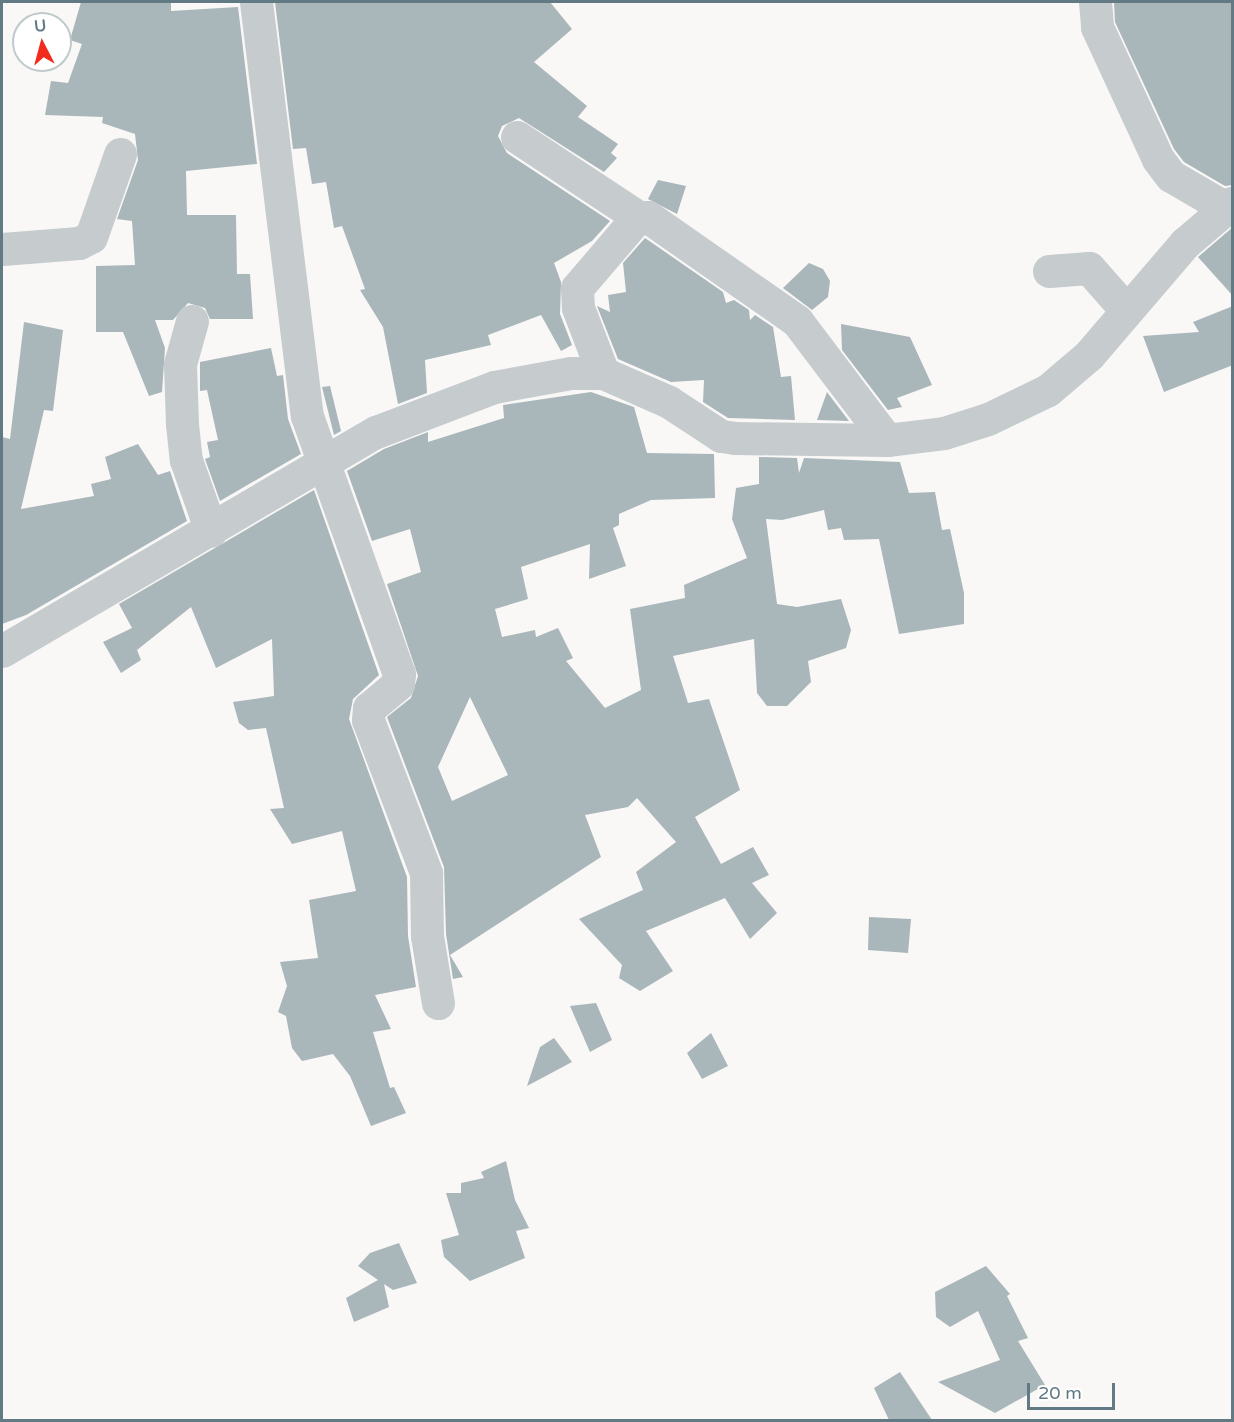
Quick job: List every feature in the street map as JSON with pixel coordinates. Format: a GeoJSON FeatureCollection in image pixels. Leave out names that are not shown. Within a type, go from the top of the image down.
{"type":"FeatureCollection","features":[{"type":"Feature","properties":{"kind":"street"},"geometry":{"type":"LineString","coordinates":[[256,2],[306,408],[399,674],[398,684],[369,708],[368,720],[426,873],[427,936],[438,1003]]}},
{"type":"Feature","properties":{"kind":"street"},"geometry":{"type":"LineString","coordinates":[[2,651],[211,531],[324,460],[376,432],[494,387],[571,373],[603,373],[669,402],[721,436],[887,440],[944,433],[1048,390],[1089,355],[1185,243],[1229,205],[1171,176],[1158,159],[1097,27],[1095,2]]}},
{"type":"Feature","properties":{"kind":"street"},"geometry":{"type":"LineString","coordinates":[[517,137],[640,218],[660,222],[797,321],[887,440]]}},
{"type":"Feature","properties":{"kind":"street"},"geometry":{"type":"LineString","coordinates":[[2,249],[86,241],[94,232],[120,154]]}},
{"type":"Feature","properties":{"kind":"street"},"geometry":{"type":"LineString","coordinates":[[603,373],[578,308],[577,288],[640,218]]}},
{"type":"Feature","properties":{"kind":"street"},"geometry":{"type":"LineString","coordinates":[[1049,271],[1089,268],[1126,310]]}},
{"type":"Feature","properties":{"kind":"street"},"geometry":{"type":"LineString","coordinates":[[192,321],[180,364],[182,424],[186,460],[211,531]]}},
{"type":"Feature","properties":{"kind":"building"},"geometry":{"type":"Polygon","coordinates":[[[81,2],[171,2],[171,11],[238,7],[257,164],[186,171],[187,215],[236,215],[237,274],[250,274],[253,319],[210,319],[205,308],[188,303],[173,320],[155,320],[165,348],[162,392],[149,396],[123,332],[96,332],[96,266],[135,265],[132,221],[117,219],[138,160],[135,134],[102,123],[103,117],[45,115],[51,81],[68,83],[82,44],[72,41],[81,2]]]}},
{"type":"Feature","properties":{"kind":"building"},"geometry":{"type":"Polygon","coordinates":[[[275,2],[550,2],[572,29],[534,62],[587,106],[578,117],[618,144],[611,153],[617,158],[604,172],[519,118],[502,126],[498,136],[507,153],[610,221],[592,241],[554,263],[561,282],[560,314],[572,345],[561,351],[541,315],[488,335],[491,345],[425,360],[427,393],[398,404],[383,327],[360,290],[365,289],[342,226],[334,228],[326,182],[312,184],[306,148],[293,149],[275,2]]]}},
{"type":"Feature","properties":{"kind":"building"},"geometry":{"type":"Polygon","coordinates":[[[1114,2],[1233,2],[1233,185],[1225,186],[1184,162],[1174,149],[1115,22],[1114,2]]]}},
{"type":"Feature","properties":{"kind":"building"},"geometry":{"type":"Polygon","coordinates":[[[658,180],[686,186],[677,214],[648,199],[658,180]]]}},
{"type":"Feature","properties":{"kind":"building"},"geometry":{"type":"Polygon","coordinates":[[[1233,227],[1233,296],[1198,257],[1233,227]]]}},
{"type":"Feature","properties":{"kind":"building"},"geometry":{"type":"Polygon","coordinates":[[[645,238],[723,292],[726,303],[734,300],[749,310],[750,320],[755,315],[773,327],[781,377],[791,376],[795,420],[728,418],[703,402],[704,380],[671,382],[618,359],[597,306],[610,312],[608,295],[626,292],[623,263],[645,238]]]}},
{"type":"Feature","properties":{"kind":"building"},"geometry":{"type":"Polygon","coordinates":[[[809,263],[823,269],[830,281],[828,297],[812,310],[783,288],[809,263]]]}},
{"type":"Feature","properties":{"kind":"building"},"geometry":{"type":"Polygon","coordinates":[[[1233,306],[1233,365],[1164,392],[1143,336],[1199,332],[1193,322],[1233,306]]]}},
{"type":"Feature","properties":{"kind":"building"},"geometry":{"type":"Polygon","coordinates":[[[24,322],[63,330],[53,411],[44,410],[21,509],[94,496],[91,484],[111,479],[105,457],[138,444],[158,475],[170,471],[187,521],[26,615],[2,624],[2,437],[10,439],[24,322]]]}},
{"type":"Feature","properties":{"kind":"building"},"geometry":{"type":"Polygon","coordinates":[[[841,324],[910,337],[932,385],[897,398],[902,407],[888,410],[842,350],[841,324]]]}},
{"type":"Feature","properties":{"kind":"building"},"geometry":{"type":"Polygon","coordinates":[[[271,348],[277,376],[283,375],[288,419],[301,454],[220,501],[205,459],[210,457],[207,442],[218,440],[207,390],[200,391],[200,362],[271,348]]]}},
{"type":"Feature","properties":{"kind":"building"},"geometry":{"type":"Polygon","coordinates":[[[330,386],[341,431],[334,435],[322,387],[330,386]]]}},
{"type":"Feature","properties":{"kind":"building"},"geometry":{"type":"Polygon","coordinates":[[[591,392],[634,407],[647,453],[714,454],[715,498],[651,500],[619,514],[619,525],[613,528],[626,566],[589,579],[590,544],[521,567],[528,599],[495,609],[502,637],[535,630],[536,637],[558,628],[573,658],[566,661],[605,708],[641,690],[630,609],[685,598],[684,585],[747,558],[732,519],[736,488],[759,484],[759,457],[797,458],[799,473],[804,458],[900,462],[909,493],[935,492],[942,530],[950,529],[964,593],[964,624],[899,634],[879,539],[844,540],[841,528],[828,530],[824,510],[782,520],[766,519],[777,604],[797,607],[841,599],[851,630],[846,648],[808,661],[811,682],[787,706],[767,706],[757,693],[754,639],[673,656],[688,703],[709,699],[740,790],[695,817],[721,864],[753,847],[769,875],[752,883],[777,913],[750,939],[725,898],[646,931],[673,971],[640,991],[619,978],[622,965],[579,919],[643,890],[636,872],[676,842],[637,798],[628,807],[585,815],[601,857],[450,955],[463,977],[453,979],[446,934],[444,867],[387,717],[411,698],[418,676],[387,584],[421,572],[410,529],[372,541],[347,471],[384,449],[428,432],[428,442],[504,418],[503,405],[591,392]],[[470,697],[438,767],[452,801],[508,775],[470,697]]]}},
{"type":"Feature","properties":{"kind":"building"},"geometry":{"type":"Polygon","coordinates":[[[827,392],[849,421],[817,420],[827,392]]]}},
{"type":"Feature","properties":{"kind":"building"},"geometry":{"type":"Polygon","coordinates":[[[314,490],[379,675],[353,699],[349,719],[407,877],[408,936],[416,987],[375,995],[391,1029],[373,1032],[390,1088],[394,1087],[406,1113],[371,1126],[350,1076],[333,1054],[302,1061],[292,1048],[286,1016],[278,1012],[287,986],[280,962],[318,958],[309,900],[356,891],[342,831],[292,844],[270,809],[284,808],[266,728],[248,730],[239,723],[233,702],[274,696],[272,639],[216,668],[191,607],[137,650],[141,660],[121,673],[103,642],[132,628],[119,604],[314,490]]]}},
{"type":"Feature","properties":{"kind":"building"},"geometry":{"type":"Polygon","coordinates":[[[869,917],[911,919],[908,953],[868,950],[869,917]]]}},
{"type":"Feature","properties":{"kind":"building"},"geometry":{"type":"Polygon","coordinates":[[[596,1003],[612,1040],[590,1052],[570,1006],[596,1003]]]}},
{"type":"Feature","properties":{"kind":"building"},"geometry":{"type":"Polygon","coordinates":[[[711,1033],[728,1066],[702,1079],[687,1053],[711,1033]]]}},
{"type":"Feature","properties":{"kind":"building"},"geometry":{"type":"Polygon","coordinates":[[[554,1038],[572,1062],[527,1086],[540,1047],[554,1038]]]}},
{"type":"Feature","properties":{"kind":"building"},"geometry":{"type":"Polygon","coordinates":[[[506,1161],[515,1200],[529,1228],[516,1231],[525,1258],[470,1281],[444,1257],[441,1240],[459,1235],[446,1193],[461,1193],[461,1183],[484,1178],[481,1172],[506,1161]]]}},
{"type":"Feature","properties":{"kind":"building"},"geometry":{"type":"Polygon","coordinates":[[[399,1243],[417,1283],[393,1290],[384,1284],[389,1307],[354,1322],[346,1298],[378,1280],[358,1266],[370,1253],[399,1243]]]}},
{"type":"Feature","properties":{"kind":"building"},"geometry":{"type":"Polygon","coordinates":[[[986,1266],[1010,1294],[1007,1296],[1028,1338],[1018,1341],[1045,1385],[995,1413],[938,1382],[1000,1360],[978,1311],[950,1327],[936,1317],[935,1292],[986,1266]]]}},
{"type":"Feature","properties":{"kind":"building"},"geometry":{"type":"Polygon","coordinates":[[[900,1372],[932,1420],[889,1420],[874,1388],[900,1372]]]}}]}
